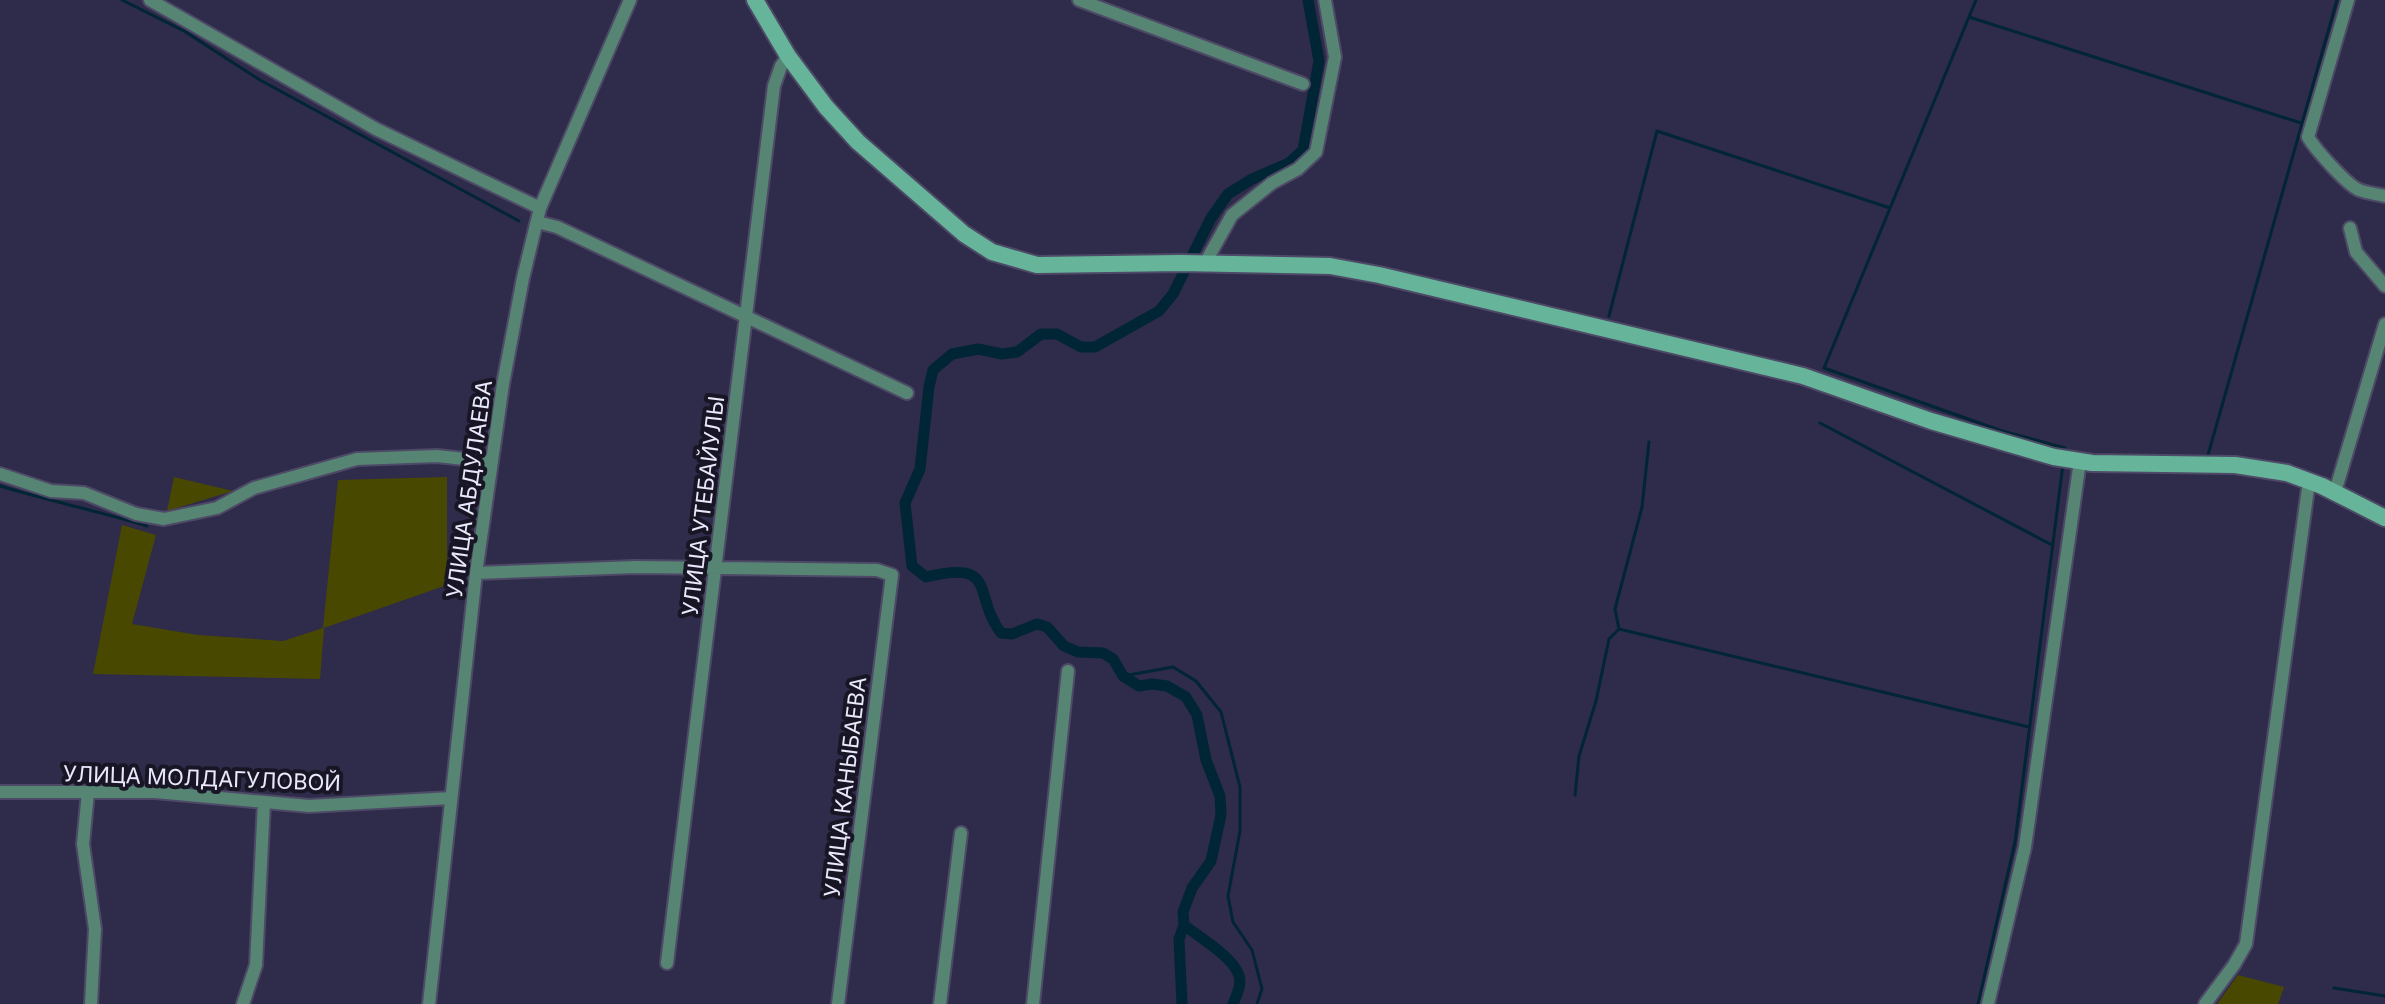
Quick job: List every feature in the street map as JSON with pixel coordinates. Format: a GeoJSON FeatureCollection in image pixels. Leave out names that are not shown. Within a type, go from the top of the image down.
{"type":"FeatureCollection","features":[{"type":"Feature","properties":{"kind":"main road"},"geometry":{"type":"LineString","coordinates":[[755,0],[788,56],[826,107],[858,142],[964,234],[992,252],[1037,265],[1330,266],[1379,275],[1803,376],[1931,421],[2067,459],[2235,465],[2287,473],[2335,492],[2385,518]]}},
{"type":"Feature","properties":{"kind":"street"},"geometry":{"type":"LineString","coordinates":[[150,0],[376,129],[540,208]]}},
{"type":"Feature","properties":{"kind":"street","name":"УЛИЦА АБДУЛАЕВА"},"geometry":{"type":"LineString","coordinates":[[429,1004],[476,573],[503,384],[523,278],[540,208],[630,0]]}},
{"type":"Feature","properties":{"kind":"street"},"geometry":{"type":"LineString","coordinates":[[1079,0],[1303,84]]}},
{"type":"Feature","properties":{"kind":"street"},"geometry":{"type":"LineString","coordinates":[[1193,264],[1232,215],[1272,183],[1298,169],[1316,152],[1335,57],[1325,0]]}},
{"type":"Feature","properties":{"kind":"street"},"geometry":{"type":"LineString","coordinates":[[2348,0],[2308,137],[2316,151],[2333,165],[2342,179],[2358,190],[2385,196]]}},
{"type":"Feature","properties":{"kind":"street","name":"УЛИЦА УТЕБАЙУЛЫ"},"geometry":{"type":"LineString","coordinates":[[667,963],[774,86],[788,56]]}},
{"type":"Feature","properties":{"kind":"street"},"geometry":{"type":"LineString","coordinates":[[537,222],[557,227],[907,393]]}},
{"type":"Feature","properties":{"kind":"street"},"geometry":{"type":"LineString","coordinates":[[2350,228],[2356,252],[2385,286]]}},
{"type":"Feature","properties":{"kind":"street"},"geometry":{"type":"LineString","coordinates":[[2335,492],[2385,324]]}},
{"type":"Feature","properties":{"kind":"street"},"geometry":{"type":"LineString","coordinates":[[0,474],[51,491],[84,493],[136,514],[164,519],[217,508],[254,488],[357,459],[437,456],[492,462]]}},
{"type":"Feature","properties":{"kind":"street"},"geometry":{"type":"LineString","coordinates":[[1988,1004],[2025,847],[2067,459]]}},
{"type":"Feature","properties":{"kind":"street"},"geometry":{"type":"LineString","coordinates":[[2205,1004],[2246,944],[2309,481]]}},
{"type":"Feature","properties":{"kind":"street"},"geometry":{"type":"LineString","coordinates":[[476,573],[636,567],[716,569]]}},
{"type":"Feature","properties":{"kind":"street","name":"УЛИЦА КАНЫБАЕВА"},"geometry":{"type":"LineString","coordinates":[[716,569],[877,570],[892,575],[838,1004]]}},
{"type":"Feature","properties":{"kind":"street"},"geometry":{"type":"LineString","coordinates":[[1033,1004],[1068,671]]}},
{"type":"Feature","properties":{"kind":"street","name":"УЛИЦА МОЛДАГУЛОВОЙ"},"geometry":{"type":"LineString","coordinates":[[0,792],[155,792],[309,806],[451,798]]}},
{"type":"Feature","properties":{"kind":"street"},"geometry":{"type":"LineString","coordinates":[[88,792],[83,844],[95,929],[91,1004]]}},
{"type":"Feature","properties":{"kind":"street"},"geometry":{"type":"LineString","coordinates":[[243,1004],[256,965],[264,802]]}},
{"type":"Feature","properties":{"kind":"street"},"geometry":{"type":"LineString","coordinates":[[940,1004],[961,833]]}},
{"type":"Feature","properties":{"kind":"shaded area"},"geometry":{"type":"Polygon","coordinates":[[[174,477],[233,491],[167,511],[174,477]]]}},
{"type":"Feature","properties":{"kind":"shaded area"},"geometry":{"type":"Polygon","coordinates":[[[447,477],[447,585],[324,628],[320,679],[93,674],[122,525],[156,535],[132,624],[198,635],[283,641],[323,628],[338,480],[447,477]]]}},
{"type":"Feature","properties":{"kind":"shaded area"},"geometry":{"type":"Polygon","coordinates":[[[2238,975],[2284,987],[2278,1004],[2217,1004],[2238,975]]]}},
{"type":"Feature","properties":{"kind":"waterway"},"geometry":{"type":"LineString","coordinates":[[122,0],[184,31],[260,80],[519,221]]}},
{"type":"Feature","properties":{"kind":"waterway"},"geometry":{"type":"LineString","coordinates":[[1182,1004],[1179,939],[1184,925],[1183,912],[1192,888],[1211,861],[1221,815],[1220,796],[1206,760],[1197,715],[1186,697],[1167,686],[1139,686],[1123,676],[1113,659],[1103,653],[1078,652],[1064,646],[1047,627],[1037,624],[1012,634],[1001,633],[974,577],[964,573],[926,577],[912,566],[905,503],[920,469],[933,370],[952,354],[978,349],[1002,354],[1017,352],[1041,334],[1057,334],[1081,347],[1095,347],[1159,311],[1173,294],[1211,218],[1228,194],[1252,179],[1289,163],[1303,150],[1319,61],[1308,0]]}},
{"type":"Feature","properties":{"kind":"waterway"},"geometry":{"type":"LineString","coordinates":[[1976,0],[1824,368],[2002,431],[2065,448],[2064,452]]}},
{"type":"Feature","properties":{"kind":"waterway"},"geometry":{"type":"LineString","coordinates":[[2208,455],[2337,0]]}},
{"type":"Feature","properties":{"kind":"waterway"},"geometry":{"type":"LineString","coordinates":[[1969,17],[2301,123]]}},
{"type":"Feature","properties":{"kind":"waterway"},"geometry":{"type":"LineString","coordinates":[[1609,316],[1657,131],[1890,208]]}},
{"type":"Feature","properties":{"kind":"waterway"},"geometry":{"type":"LineString","coordinates":[[1820,423],[2052,545]]}},
{"type":"Feature","properties":{"kind":"waterway"},"geometry":{"type":"LineString","coordinates":[[1619,629],[1615,609],[1642,507],[1649,442]]}},
{"type":"Feature","properties":{"kind":"waterway"},"geometry":{"type":"LineString","coordinates":[[1978,1004],[2015,842],[2063,464]]}},
{"type":"Feature","properties":{"kind":"waterway"},"geometry":{"type":"LineString","coordinates":[[0,486],[147,526]]}},
{"type":"Feature","properties":{"kind":"waterway"},"geometry":{"type":"LineString","coordinates":[[1575,795],[1579,756],[1596,701],[1609,639],[1619,629],[2029,727]]}},
{"type":"Feature","properties":{"kind":"waterway"},"geometry":{"type":"LineString","coordinates":[[1123,676],[1173,667],[1196,681],[1221,712],[1240,787],[1240,831],[1228,896],[1233,922],[1252,950],[1262,989],[1257,1004]]}},
{"type":"Feature","properties":{"kind":"waterway"},"geometry":{"type":"LineString","coordinates":[[1184,925],[1222,953],[1238,973],[1239,988],[1233,1004]]}},
{"type":"Feature","properties":{"kind":"waterway"},"geometry":{"type":"LineString","coordinates":[[2334,988],[2385,996]]}}]}
